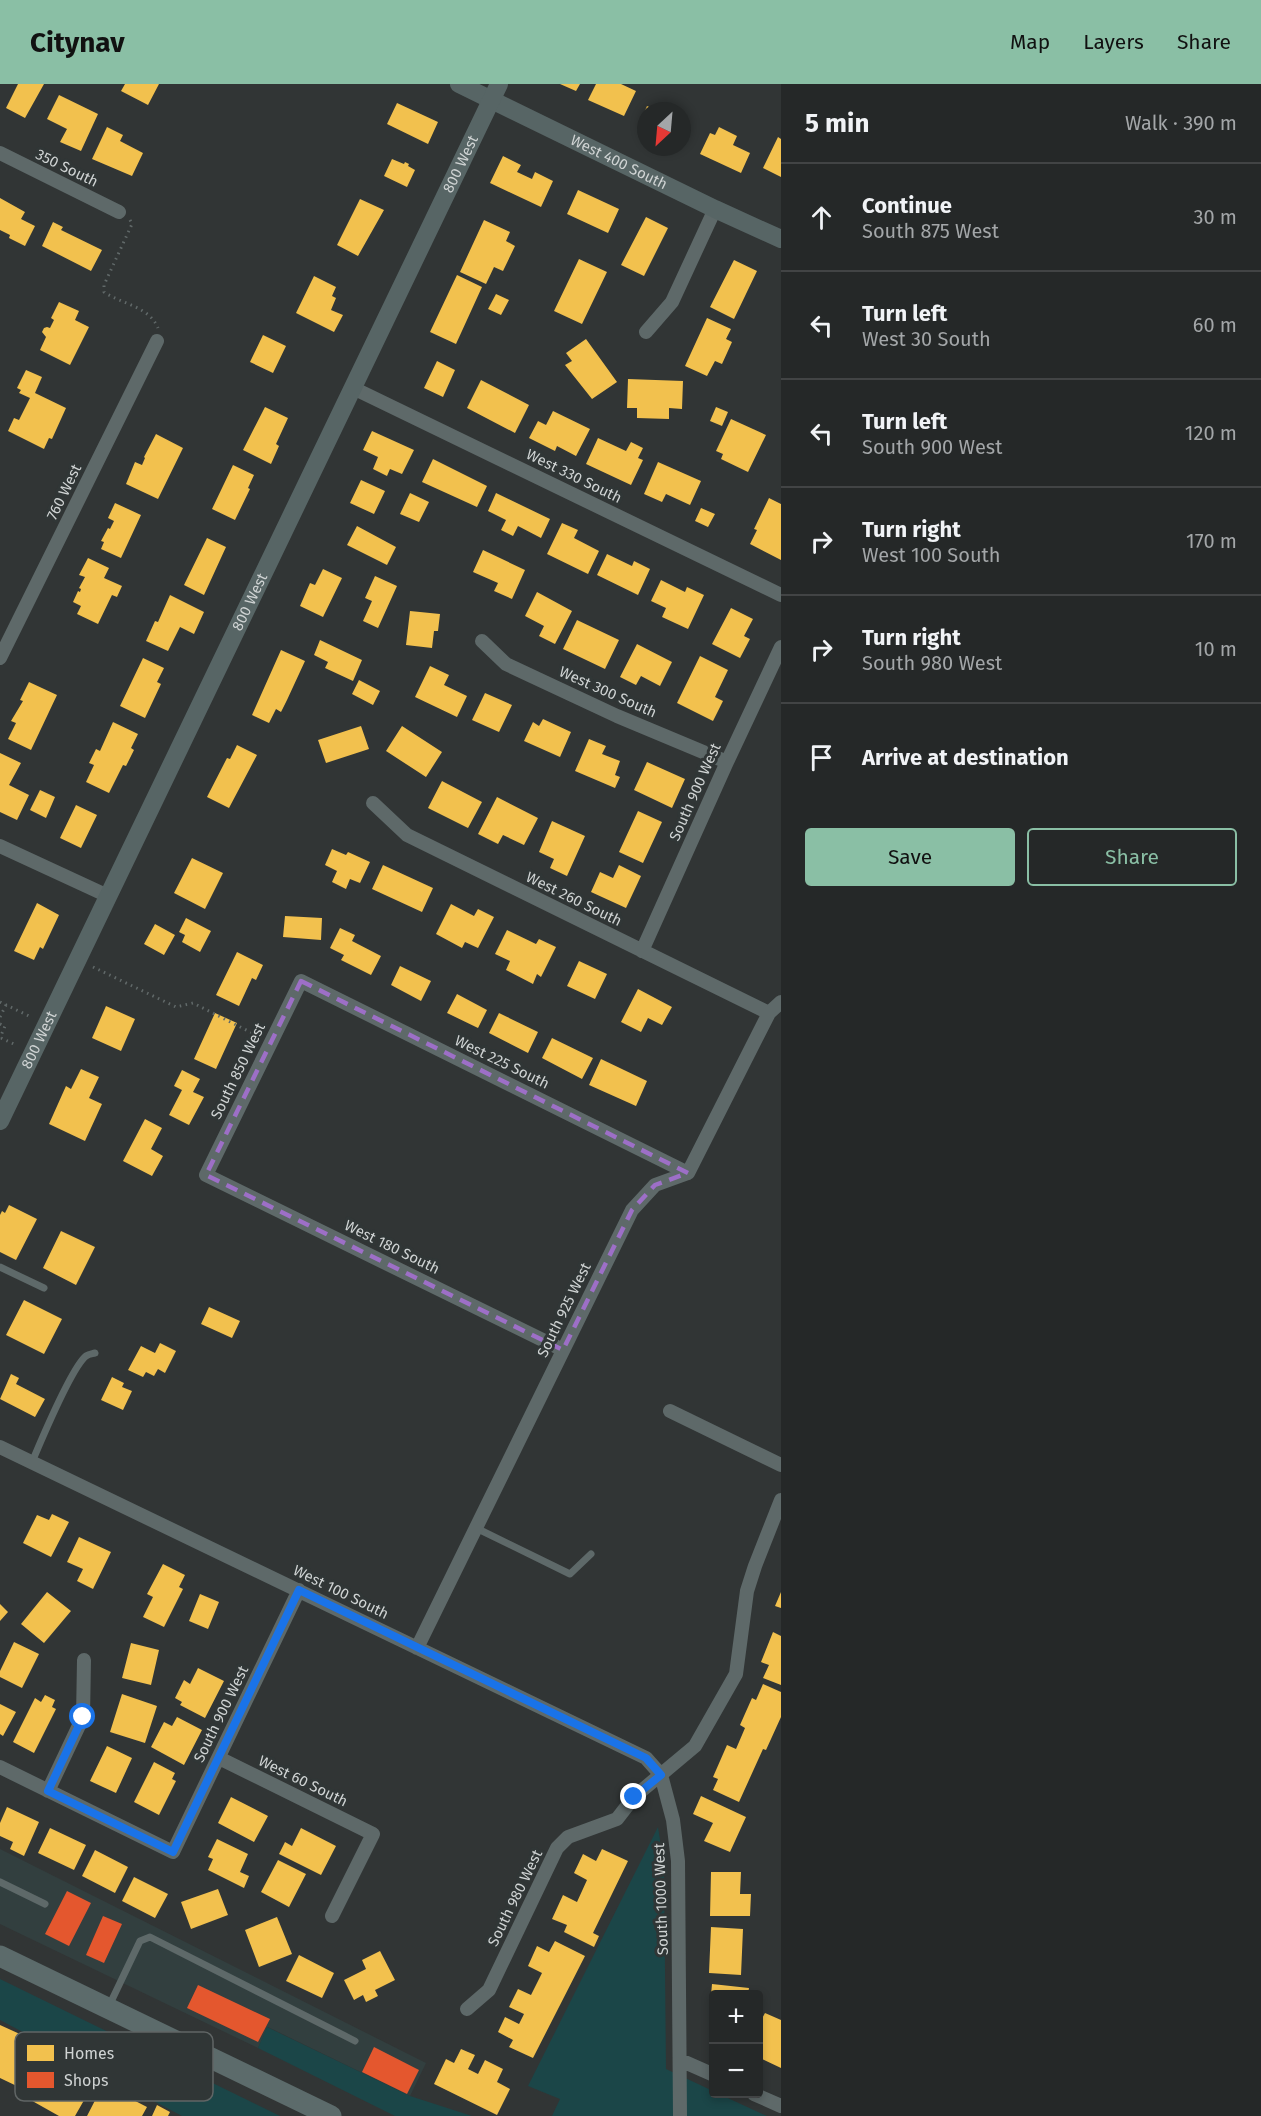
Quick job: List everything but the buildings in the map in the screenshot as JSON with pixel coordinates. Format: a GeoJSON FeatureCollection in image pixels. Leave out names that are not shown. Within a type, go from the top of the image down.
{"type":"FeatureCollection","features":[{"type":"Feature","properties":{"kind":"main road"},"geometry":{"type":"LineString","coordinates":[[0,1956],[158,2032]]}},
{"type":"Feature","properties":{"kind":"main road"},"geometry":{"type":"LineString","coordinates":[[213,2059],[331,2116]]}},
{"type":"Feature","properties":{"kind":"street","name":"West 400 South"},"geometry":{"type":"LineString","coordinates":[[459,84],[495,92],[716,209],[781,238]]}},
{"type":"Feature","properties":{"kind":"street","name":"800 West"},"geometry":{"type":"LineString","coordinates":[[3,1109],[495,92]]}},
{"type":"Feature","properties":{"kind":"street","name":"350 South"},"geometry":{"type":"LineString","coordinates":[[0,153],[119,212]]}},
{"type":"Feature","properties":{"kind":"street"},"geometry":{"type":"LineString","coordinates":[[646,332],[672,302],[716,209]]}},
{"type":"Feature","properties":{"kind":"street","name":"760 West"},"geometry":{"type":"LineString","coordinates":[[0,658],[157,341]]}},
{"type":"Feature","properties":{"kind":"street","name":"West 330 South"},"geometry":{"type":"LineString","coordinates":[[353,388],[781,595]]}},
{"type":"Feature","properties":{"kind":"street","name":"West 300 South"},"geometry":{"type":"LineString","coordinates":[[482,641],[507,664],[617,716],[727,762]]}},
{"type":"Feature","properties":{"kind":"street","name":"South 900 West"},"geometry":{"type":"LineString","coordinates":[[642,951],[781,648]]}},
{"type":"Feature","properties":{"kind":"street","name":"West 260 South"},"geometry":{"type":"LineString","coordinates":[[373,803],[407,835],[769,1013]]}},
{"type":"Feature","properties":{"kind":"street"},"geometry":{"type":"LineString","coordinates":[[0,846],[108,896]]}},
{"type":"Feature","properties":{"kind":"street","name":"West 225 South"},"geometry":{"type":"LineString","coordinates":[[300,981],[688,1173]]}},
{"type":"Feature","properties":{"kind":"street","name":"South 850 West"},"geometry":{"type":"LineString","coordinates":[[206,1175],[300,981]]}},
{"type":"Feature","properties":{"kind":"street"},"geometry":{"type":"LineString","coordinates":[[688,1173],[769,1013],[781,1002]]}},
{"type":"Feature","properties":{"kind":"street","name":"South 925 West"},"geometry":{"type":"LineString","coordinates":[[417,1648],[632,1210],[655,1185],[688,1173]]}},
{"type":"Feature","properties":{"kind":"street","name":"West 180 South"},"geometry":{"type":"LineString","coordinates":[[206,1175],[563,1350]]}},
{"type":"Feature","properties":{"kind":"street"},"geometry":{"type":"LineString","coordinates":[[670,1411],[781,1466]]}},
{"type":"Feature","properties":{"kind":"street","name":"West 100 South"},"geometry":{"type":"LineString","coordinates":[[0,1447],[646,1758],[661,1775]]}},
{"type":"Feature","properties":{"kind":"street"},"geometry":{"type":"LineString","coordinates":[[661,1775],[695,1746],[736,1674],[747,1591],[781,1500]]}},
{"type":"Feature","properties":{"kind":"street","name":"South 900 West"},"geometry":{"type":"LineString","coordinates":[[48,1791],[173,1852],[299,1590]]}},
{"type":"Feature","properties":{"kind":"street"},"geometry":{"type":"LineString","coordinates":[[0,1767],[48,1791],[83,1717],[84,1660]]}},
{"type":"Feature","properties":{"kind":"street","name":"West 60 South"},"geometry":{"type":"LineString","coordinates":[[219,1758],[373,1833],[332,1916]]}},
{"type":"Feature","properties":{"kind":"street","name":"South 980 West"},"geometry":{"type":"LineString","coordinates":[[467,2008],[489,1990],[557,1848],[568,1837],[617,1819],[634,1797],[661,1775]]}},
{"type":"Feature","properties":{"kind":"street","name":"South 1000 West"},"geometry":{"type":"LineString","coordinates":[[661,1775],[673,1820],[678,1861],[680,2116]]}},
{"type":"Feature","properties":{"kind":"street"},"geometry":{"type":"LineString","coordinates":[[680,2060],[709,2073]]}},
{"type":"Feature","properties":{"kind":"street"},"geometry":{"type":"LineString","coordinates":[[763,2098],[781,2106]]}},
{"type":"Feature","properties":{"kind":"lane"},"geometry":{"type":"LineString","coordinates":[[0,1267],[44,1288]]}},
{"type":"Feature","properties":{"kind":"lane"},"geometry":{"type":"LineString","coordinates":[[32,1462],[74,1373],[88,1354],[95,1353]]}},
{"type":"Feature","properties":{"kind":"lane"},"geometry":{"type":"LineString","coordinates":[[476,1528],[570,1574],[591,1554]]}},
{"type":"Feature","properties":{"kind":"lane"},"geometry":{"type":"LineString","coordinates":[[0,1882],[45,1904]]}},
{"type":"Feature","properties":{"kind":"lane"},"geometry":{"type":"LineString","coordinates":[[108,2008],[140,1941],[150,1937],[356,2041]]}},
{"type":"Feature","properties":{"kind":"path"},"geometry":{"type":"LineString","coordinates":[[119,212],[128,217],[132,224],[104,285],[104,292],[154,319],[158,328],[157,341]]}},
{"type":"Feature","properties":{"kind":"path"},"geometry":{"type":"LineString","coordinates":[[93,967],[176,1007],[193,1003],[258,1036]]}},
{"type":"Feature","properties":{"kind":"path"},"geometry":{"type":"LineString","coordinates":[[0,1002],[29,1016]]}},
{"type":"Feature","properties":{"kind":"path"},"geometry":{"type":"LineString","coordinates":[[0,1017],[6,1005]]}},
{"type":"Feature","properties":{"kind":"path"},"geometry":{"type":"LineString","coordinates":[[0,1024],[5,1026],[0,1038],[15,1045]]}},
{"type":"Feature","properties":{"kind":"highlighted area"},"geometry":{"type":"Polygon","coordinates":[[[301,981],[688,1173],[655,1185],[632,1210],[563,1350],[206,1175],[301,981]]]}},
{"type":"Feature","properties":{"kind":"shaded area"},"geometry":{"type":"Polygon","coordinates":[[[658,1827],[664,1866],[666,2069],[709,2089],[709,2098],[728,2098],[767,2116],[552,2116],[560,2099],[528,2086],[658,1827]]]}},
{"type":"Feature","properties":{"kind":"shaded area"},"geometry":{"type":"Polygon","coordinates":[[[0,1849],[426,2063],[410,2096],[268,2027],[258,2048],[0,1924],[0,1849]]]}},
{"type":"Feature","properties":{"kind":"shaded area"},"geometry":{"type":"Polygon","coordinates":[[[0,1979],[108,2032],[23,2032],[0,2020],[0,1979]]]}},
{"type":"Feature","properties":{"kind":"shaded area"},"geometry":{"type":"Polygon","coordinates":[[[267,2027],[410,2096],[472,2116],[395,2116],[258,2048],[267,2027]]]}},
{"type":"Feature","properties":{"kind":"shaded area"},"geometry":{"type":"Polygon","coordinates":[[[213,2083],[280,2116],[182,2116],[154,2101],[213,2101],[213,2083]]]}},
{"type":"Feature","properties":{"kind":"route"},"geometry":{"type":"LineString","coordinates":[[83,1717],[48,1791],[173,1852],[299,1590],[646,1758],[661,1775],[634,1797]]}}]}
